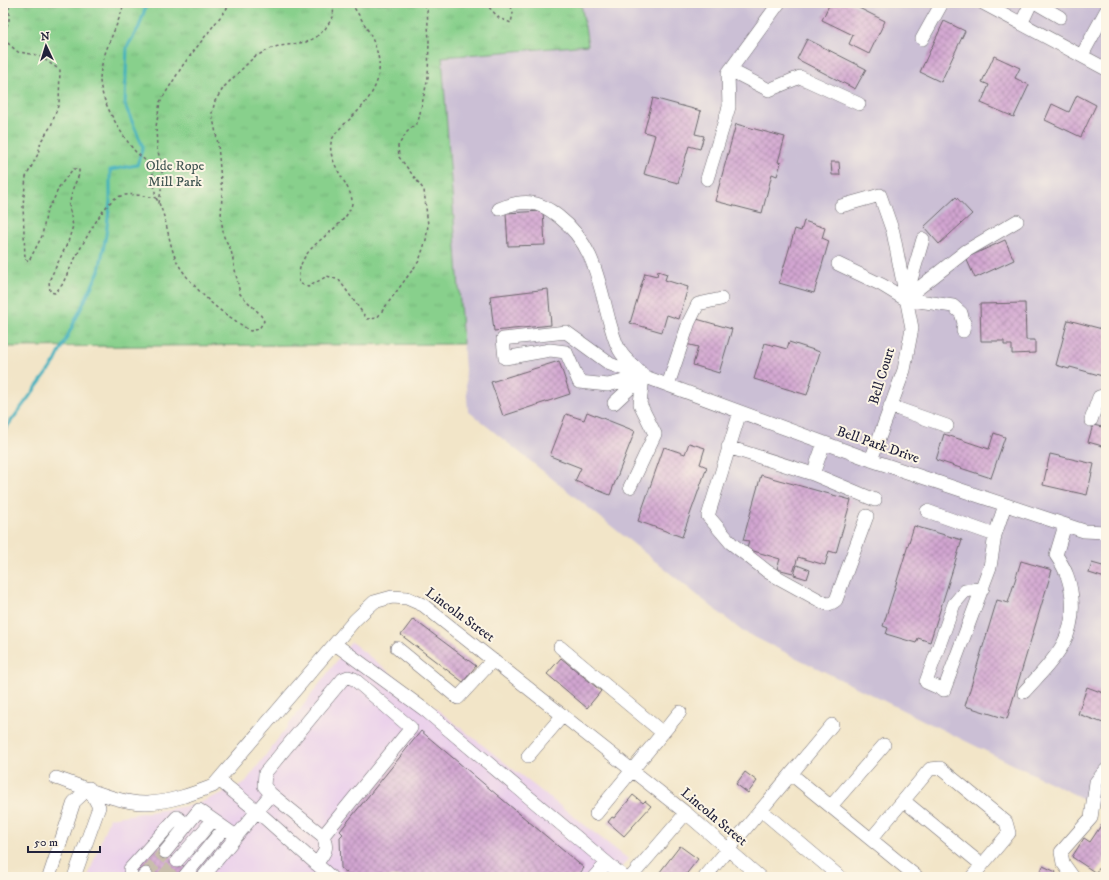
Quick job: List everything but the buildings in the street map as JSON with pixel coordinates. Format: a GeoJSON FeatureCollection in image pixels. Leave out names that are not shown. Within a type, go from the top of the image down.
{"type":"FeatureCollection","features":[{"type":"Feature","properties":{"kind":"street"},"geometry":{"type":"LineString","coordinates":[[707,179],[729,108],[729,72],[779,3]]}},
{"type":"Feature","properties":{"kind":"street"},"geometry":{"type":"LineString","coordinates":[[922,39],[942,3]]}},
{"type":"Feature","properties":{"kind":"street"},"geometry":{"type":"LineString","coordinates":[[983,3],[1022,22],[1106,69]]}},
{"type":"Feature","properties":{"kind":"street"},"geometry":{"type":"LineString","coordinates":[[1022,22],[1031,3]]}},
{"type":"Feature","properties":{"kind":"street"},"geometry":{"type":"LineString","coordinates":[[1036,3],[1060,17]]}},
{"type":"Feature","properties":{"kind":"street"},"geometry":{"type":"LineString","coordinates":[[1082,55],[1106,11]]}},
{"type":"Feature","properties":{"kind":"street"},"geometry":{"type":"LineString","coordinates":[[729,72],[769,90],[800,77],[858,104]]}},
{"type":"Feature","properties":{"kind":"street","name":"Bell Court"},"geometry":{"type":"LineString","coordinates":[[841,206],[880,195],[893,232],[905,299],[912,328],[904,370],[871,460]]}},
{"type":"Feature","properties":{"kind":"street"},"geometry":{"type":"LineString","coordinates":[[499,209],[526,202],[540,204],[566,222],[582,238],[592,259],[612,328],[621,353],[644,376]]}},
{"type":"Feature","properties":{"kind":"street"},"geometry":{"type":"LineString","coordinates":[[905,299],[966,251],[1017,221]]}},
{"type":"Feature","properties":{"kind":"street"},"geometry":{"type":"LineString","coordinates":[[905,299],[923,239]]}},
{"type":"Feature","properties":{"kind":"street"},"geometry":{"type":"LineString","coordinates":[[838,264],[882,285],[905,299],[953,306],[961,313],[964,323],[964,331]]}},
{"type":"Feature","properties":{"kind":"street"},"geometry":{"type":"LineString","coordinates":[[668,385],[689,322],[698,304],[721,299]]}},
{"type":"Feature","properties":{"kind":"street","name":"Bell Park Drive"},"geometry":{"type":"LineString","coordinates":[[644,376],[608,385],[579,382],[566,352],[550,350],[505,358],[503,339],[566,332],[610,364],[644,376],[871,460],[1084,531],[1106,532]]}},
{"type":"Feature","properties":{"kind":"street"},"geometry":{"type":"LineString","coordinates":[[614,403],[644,376]]}},
{"type":"Feature","properties":{"kind":"street"},"geometry":{"type":"LineString","coordinates":[[630,487],[655,434],[640,404],[644,376]]}},
{"type":"Feature","properties":{"kind":"street"},"geometry":{"type":"LineString","coordinates":[[1091,420],[1099,397],[1106,395]]}},
{"type":"Feature","properties":{"kind":"street"},"geometry":{"type":"LineString","coordinates":[[890,406],[947,426]]}},
{"type":"Feature","properties":{"kind":"street"},"geometry":{"type":"LineString","coordinates":[[740,412],[728,446],[709,511],[710,520],[731,543],[768,572],[818,600],[826,604],[832,604],[836,600],[867,516]]}},
{"type":"Feature","properties":{"kind":"street"},"geometry":{"type":"LineString","coordinates":[[813,474],[824,443]]}},
{"type":"Feature","properties":{"kind":"street"},"geometry":{"type":"LineString","coordinates":[[728,446],[813,474],[876,500]]}},
{"type":"Feature","properties":{"kind":"street"},"geometry":{"type":"LineString","coordinates":[[983,588],[965,591],[954,604],[926,682],[944,690],[983,588],[994,555],[995,535],[1005,505]]}},
{"type":"Feature","properties":{"kind":"street"},"geometry":{"type":"LineString","coordinates":[[927,511],[995,535]]}},
{"type":"Feature","properties":{"kind":"street"},"geometry":{"type":"LineString","coordinates":[[1024,692],[1057,657],[1067,639],[1074,614],[1070,579],[1056,555],[1066,525]]}},
{"type":"Feature","properties":{"kind":"street","name":"Lincoln Street"},"geometry":{"type":"LineString","coordinates":[[56,778],[120,799],[147,803],[192,794],[213,786],[355,620],[374,602],[392,597],[407,598],[423,605],[563,715],[686,813],[760,877]]}},
{"type":"Feature","properties":{"kind":"street"},"geometry":{"type":"LineString","coordinates":[[335,644],[425,710],[624,877]]}},
{"type":"Feature","properties":{"kind":"street"},"geometry":{"type":"LineString","coordinates":[[560,647],[663,733]]}},
{"type":"Feature","properties":{"kind":"street"},"geometry":{"type":"LineString","coordinates":[[397,648],[458,698],[493,660]]}},
{"type":"Feature","properties":{"kind":"street"},"geometry":{"type":"LineString","coordinates":[[316,864],[326,852],[327,843],[324,836],[271,794],[264,786],[265,773],[342,679],[348,677],[354,679],[411,728]]}},
{"type":"Feature","properties":{"kind":"street"},"geometry":{"type":"LineString","coordinates":[[324,836],[425,710]]}},
{"type":"Feature","properties":{"kind":"street"},"geometry":{"type":"LineString","coordinates":[[596,814],[633,771],[680,712]]}},
{"type":"Feature","properties":{"kind":"street"},"geometry":{"type":"LineString","coordinates":[[528,756],[563,715]]}},
{"type":"Feature","properties":{"kind":"street"},"geometry":{"type":"LineString","coordinates":[[705,877],[832,725]]}},
{"type":"Feature","properties":{"kind":"street"},"geometry":{"type":"LineString","coordinates":[[831,806],[884,745]]}},
{"type":"Feature","properties":{"kind":"street"},"geometry":{"type":"LineString","coordinates":[[871,839],[930,769],[940,768],[1006,822],[1009,833],[972,877]]}},
{"type":"Feature","properties":{"kind":"street"},"geometry":{"type":"LineString","coordinates":[[1073,877],[1063,863],[1062,852],[1091,818],[1096,782],[1106,770]]}},
{"type":"Feature","properties":{"kind":"street"},"geometry":{"type":"LineString","coordinates":[[791,774],[871,839],[912,876]]}},
{"type":"Feature","properties":{"kind":"street"},"geometry":{"type":"LineString","coordinates":[[219,780],[257,811],[331,877]]}},
{"type":"Feature","properties":{"kind":"street"},"geometry":{"type":"LineString","coordinates":[[49,877],[74,802],[89,788],[99,807],[74,877]]}},
{"type":"Feature","properties":{"kind":"street"},"geometry":{"type":"LineString","coordinates":[[202,877],[271,794]]}},
{"type":"Feature","properties":{"kind":"street"},"geometry":{"type":"LineString","coordinates":[[904,801],[982,865]]}},
{"type":"Feature","properties":{"kind":"street"},"geometry":{"type":"LineString","coordinates":[[173,860],[187,820],[199,810],[236,836]]}},
{"type":"Feature","properties":{"kind":"street"},"geometry":{"type":"LineString","coordinates":[[761,810],[840,877]]}},
{"type":"Feature","properties":{"kind":"street"},"geometry":{"type":"LineString","coordinates":[[631,877],[686,813]]}},
{"type":"Feature","properties":{"kind":"street"},"geometry":{"type":"LineString","coordinates":[[138,875],[130,870],[177,817],[187,820]]}},
{"type":"Feature","properties":{"kind":"street"},"geometry":{"type":"LineString","coordinates":[[173,860],[216,822]]}},
{"type":"Feature","properties":{"kind":"street"},"geometry":{"type":"LineString","coordinates":[[173,860],[216,822]]}},
{"type":"Feature","properties":{"kind":"street"},"geometry":{"type":"LineString","coordinates":[[594,877],[607,863]]}},
{"type":"Feature","properties":{"kind":"path"},"geometry":{"type":"LineString","coordinates":[[9,3],[9,20],[3,38],[18,52],[38,55],[60,70],[59,103],[51,126],[41,141],[38,154],[26,177],[23,205],[25,259],[29,261],[37,246],[45,225],[47,210],[59,187],[73,169],[79,170],[79,175],[73,188],[69,206],[72,226],[68,242],[49,281],[50,292],[55,293],[62,285],[92,229],[114,199],[132,194],[156,198]]}},
{"type":"Feature","properties":{"kind":"path"},"geometry":{"type":"LineString","coordinates":[[124,3],[120,18],[102,64],[100,80],[104,99],[112,117],[134,150],[151,168],[156,198],[180,267],[198,288],[229,317],[250,331],[259,329],[264,321],[260,314],[240,294],[231,250],[224,237],[221,218],[222,194],[218,144],[212,113],[215,101],[224,87],[254,58],[274,47],[306,42],[315,38],[325,29],[333,16],[334,3]]}},
{"type":"Feature","properties":{"kind":"path"},"geometry":{"type":"LineString","coordinates":[[158,203],[162,183],[162,166],[157,148],[156,127],[160,102],[183,65],[231,3]]}},
{"type":"Feature","properties":{"kind":"path"},"geometry":{"type":"LineString","coordinates":[[351,3],[371,33],[381,65],[375,87],[364,105],[340,128],[331,141],[331,152],[334,165],[342,180],[351,191],[352,204],[347,216],[315,243],[298,272],[299,283],[308,287],[327,276],[339,280],[367,320],[377,318],[419,261],[424,250],[426,240],[428,225],[424,190],[399,157],[398,146],[407,132],[418,122],[428,77],[429,41],[427,9],[424,3]]}},
{"type":"Feature","properties":{"kind":"path"},"geometry":{"type":"LineString","coordinates":[[485,3],[499,18],[511,23],[513,13],[510,3]]}},
{"type":"Feature","properties":{"kind":"shaded area"},"geometry":{"type":"Polygon","coordinates":[[[438,3],[1106,3],[1106,810],[742,631],[468,411],[438,3]]]}},
{"type":"Feature","properties":{"kind":"shaded area"},"geometry":{"type":"Polygon","coordinates":[[[351,642],[628,859],[614,877],[88,877],[109,818],[194,805],[244,784],[351,642]]]}},
{"type":"Feature","properties":{"kind":"green space","name":"Olde Rope Mill Park"},"geometry":{"type":"Polygon","coordinates":[[[3,3],[581,3],[588,45],[442,57],[463,344],[6,347],[3,321],[3,3]]]}},
{"type":"Feature","properties":{"kind":"waterway"},"geometry":{"type":"LineString","coordinates":[[3,432],[55,362],[99,271],[106,235],[110,201],[110,170],[137,165],[143,147],[125,105],[127,47],[139,27],[146,6],[149,3]]}},
{"type":"Feature","properties":{"kind":"tunnel"},"geometry":{"type":"LineString","coordinates":[[146,874],[165,852]]}},
{"type":"Feature","properties":{"kind":"tunnel"},"geometry":{"type":"LineString","coordinates":[[163,877],[177,861]]}}]}
